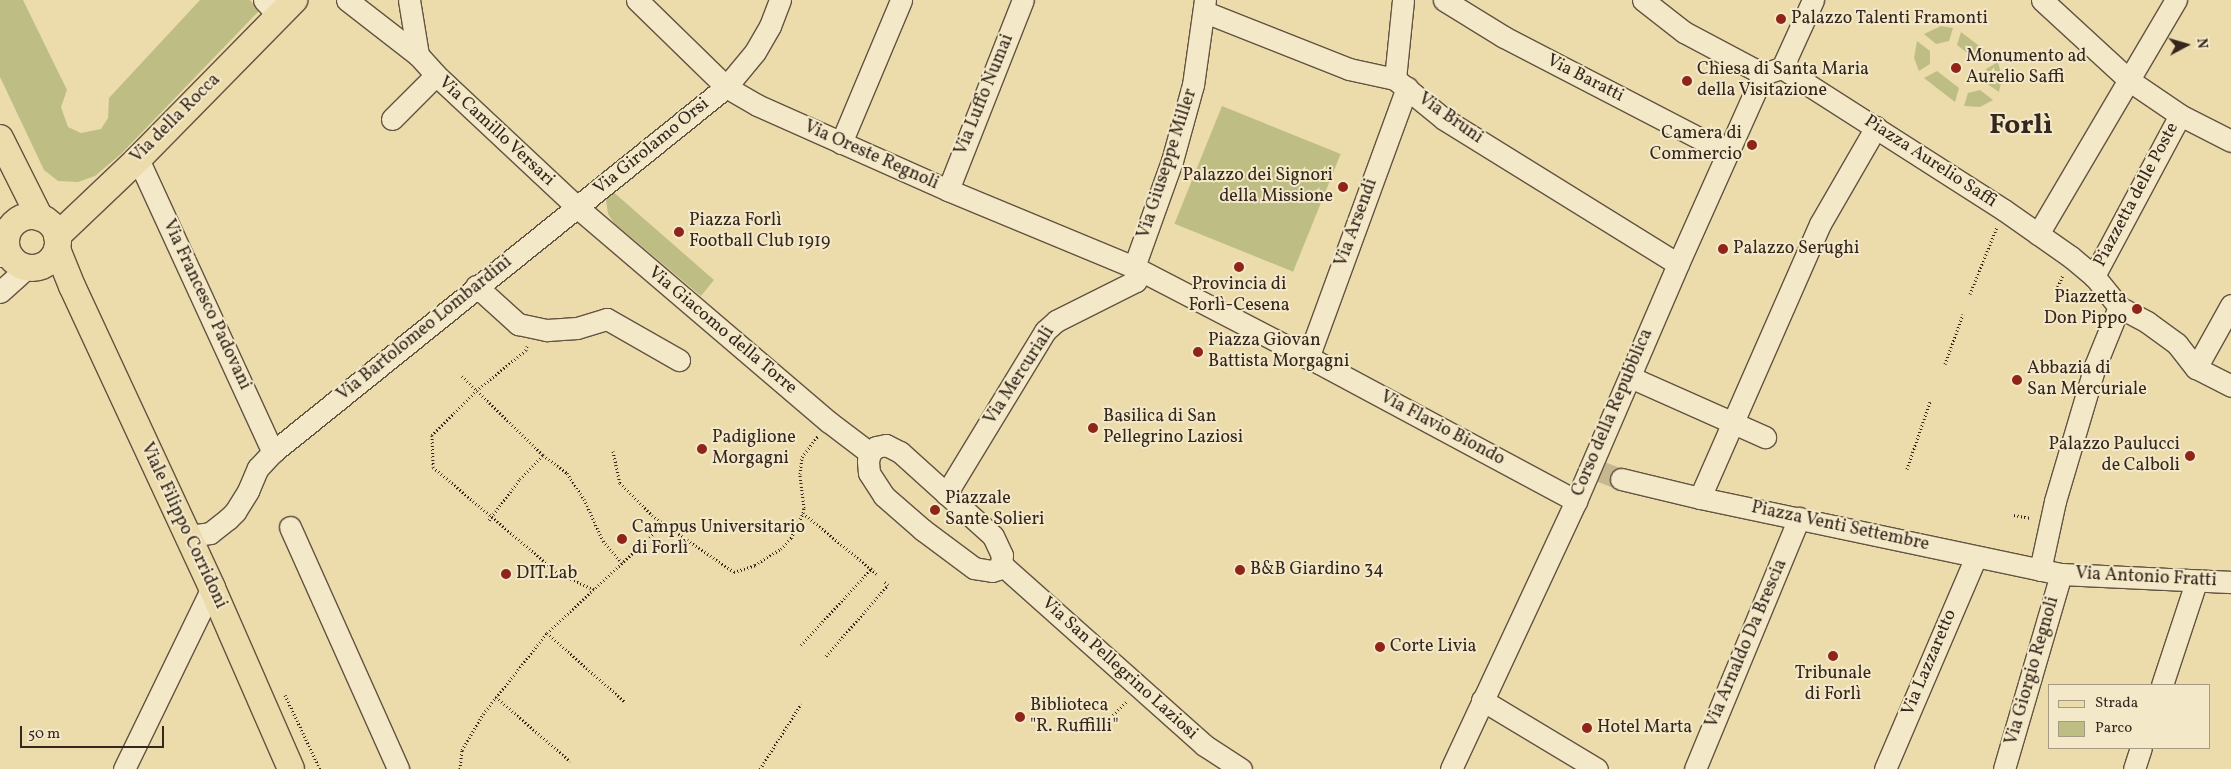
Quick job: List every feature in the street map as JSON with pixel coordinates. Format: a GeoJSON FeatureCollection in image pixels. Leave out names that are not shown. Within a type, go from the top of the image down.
{"type":"FeatureCollection","features":[{"type":"Feature","properties":{"kind":"main road","name":"Via della Rocca"},"geometry":{"type":"LineString","coordinates":[[45,247],[138,159],[278,5]]}},
{"type":"Feature","properties":{"kind":"main road","name":"Viale Filippo Corridoni"},"geometry":{"type":"LineString","coordinates":[[5,149],[14,190],[6,238],[12,259],[45,247]]}},
{"type":"Feature","properties":{"kind":"main road","name":"Viale Filippo Corridoni"},"geometry":{"type":"LineString","coordinates":[[5,149],[45,247],[72,286],[212,588],[291,769]]}},
{"type":"Feature","properties":{"kind":"main road"},"geometry":{"type":"LineString","coordinates":[[6,238],[24,217],[45,247]]}},
{"type":"Feature","properties":{"kind":"street","name":"Via Camillo Versari"},"geometry":{"type":"LineString","coordinates":[[347,0],[418,55],[436,76],[577,207]]}},
{"type":"Feature","properties":{"kind":"street"},"geometry":{"type":"LineString","coordinates":[[409,0],[418,55]]}},
{"type":"Feature","properties":{"kind":"street","name":"Via Oreste Regnoli"},"geometry":{"type":"LineString","coordinates":[[637,0],[726,87],[757,105],[948,190],[1134,267]]}},
{"type":"Feature","properties":{"kind":"street","name":"Via Girolamo Orsi"},"geometry":{"type":"LineString","coordinates":[[577,207],[726,87],[755,52],[770,26],[779,0]]}},
{"type":"Feature","properties":{"kind":"street"},"geometry":{"type":"LineString","coordinates":[[841,143],[901,0]]}},
{"type":"Feature","properties":{"kind":"street","name":"Via Luffo Numai"},"geometry":{"type":"LineString","coordinates":[[948,190],[1023,0]]}},
{"type":"Feature","properties":{"kind":"street","name":"Via Arsendi"},"geometry":{"type":"LineString","coordinates":[[1308,358],[1401,84],[1403,0]]}},
{"type":"Feature","properties":{"kind":"street","name":"Via Baratti"},"geometry":{"type":"LineString","coordinates":[[1444,0],[1504,37],[1728,153]]}},
{"type":"Feature","properties":{"kind":"street","name":"Piazza Aurelio Saffi"},"geometry":{"type":"LineString","coordinates":[[1643,0],[1684,32],[1772,71],[1876,127],[2004,210],[2071,257]]}},
{"type":"Feature","properties":{"kind":"street"},"geometry":{"type":"LineString","coordinates":[[1772,71],[1813,0]]}},
{"type":"Feature","properties":{"kind":"street"},"geometry":{"type":"LineString","coordinates":[[2042,0],[2130,81]]}},
{"type":"Feature","properties":{"kind":"street"},"geometry":{"type":"LineString","coordinates":[[2038,234],[2130,81],[2176,0]]}},
{"type":"Feature","properties":{"kind":"street","name":"Via Bruni"},"geometry":{"type":"LineString","coordinates":[[1205,6],[1349,69],[1401,84],[1444,118],[1678,264]]}},
{"type":"Feature","properties":{"kind":"street","name":"Via Giuseppe Miller"},"geometry":{"type":"LineString","coordinates":[[1134,267],[1178,142],[1194,85],[1205,6]]}},
{"type":"Feature","properties":{"kind":"street","name":"Corso della Repubblica"},"geometry":{"type":"LineString","coordinates":[[1451,769],[1576,501],[1595,469],[1630,377],[1728,153],[1772,71]]}},
{"type":"Feature","properties":{"kind":"street"},"geometry":{"type":"LineString","coordinates":[[392,119],[436,76]]}},
{"type":"Feature","properties":{"kind":"street","name":"Piazzetta delle Poste"},"geometry":{"type":"LineString","coordinates":[[2071,257],[2094,276],[2180,115],[2130,81]]}},
{"type":"Feature","properties":{"kind":"street"},"geometry":{"type":"LineString","coordinates":[[2180,115],[2231,141]]}},
{"type":"Feature","properties":{"kind":"street"},"geometry":{"type":"LineString","coordinates":[[1700,498],[1820,224],[1876,127]]}},
{"type":"Feature","properties":{"kind":"street","name":"Via Francesco Padovani"},"geometry":{"type":"LineString","coordinates":[[138,159],[273,452]]}},
{"type":"Feature","properties":{"kind":"street","name":"Via Bartolomeo Lombardini"},"geometry":{"type":"LineString","coordinates":[[188,536],[210,532],[232,516],[248,491],[258,468],[273,452],[476,286],[577,207]]}},
{"type":"Feature","properties":{"kind":"street","name":"Via Giacomo della Torre"},"geometry":{"type":"LineString","coordinates":[[577,207],[829,422],[870,452]]}},
{"type":"Feature","properties":{"kind":"street"},"geometry":{"type":"LineString","coordinates":[[0,292],[45,247]]}},
{"type":"Feature","properties":{"kind":"street"},"geometry":{"type":"LineString","coordinates":[[1134,267],[1308,358]]}},
{"type":"Feature","properties":{"kind":"street","name":"Via Mercuriali"},"geometry":{"type":"LineString","coordinates":[[946,494],[1045,331],[1056,321],[1136,282],[1134,267]]}},
{"type":"Feature","properties":{"kind":"street"},"geometry":{"type":"LineString","coordinates":[[2094,276],[2119,306],[2147,322],[2177,344],[2196,368],[2231,386]]}},
{"type":"Feature","properties":{"kind":"street"},"geometry":{"type":"LineString","coordinates":[[476,286],[518,324],[547,330],[577,328],[607,319],[679,360]]}},
{"type":"Feature","properties":{"kind":"street"},"geometry":{"type":"LineString","coordinates":[[2196,368],[2231,305]]}},
{"type":"Feature","properties":{"kind":"street"},"geometry":{"type":"LineString","coordinates":[[2040,570],[2055,501],[2095,366],[2119,306]]}},
{"type":"Feature","properties":{"kind":"street","name":"Via Flavio Biondo"},"geometry":{"type":"LineString","coordinates":[[1308,358],[1576,501]]}},
{"type":"Feature","properties":{"kind":"street"},"geometry":{"type":"LineString","coordinates":[[1630,377],[1765,437]]}},
{"type":"Feature","properties":{"kind":"street"},"geometry":{"type":"LineString","coordinates":[[886,446],[900,452],[993,536],[1002,555],[1001,564],[998,569],[992,572],[974,568],[923,530],[884,496],[875,485],[869,473],[870,452],[876,447],[886,446]]}},
{"type":"Feature","properties":{"kind":"street","name":"Piazza Venti Settembre"},"geometry":{"type":"LineString","coordinates":[[1620,479],[1700,498],[2061,574]]}},
{"type":"Feature","properties":{"kind":"street","name":"Via Arnaldo Da Brescia"},"geometry":{"type":"LineString","coordinates":[[1695,769],[1799,518]]}},
{"type":"Feature","properties":{"kind":"street"},"geometry":{"type":"LineString","coordinates":[[290,527],[398,769]]}},
{"type":"Feature","properties":{"kind":"street","name":"Via Lazzaretto"},"geometry":{"type":"LineString","coordinates":[[1885,769],[1976,557]]}},
{"type":"Feature","properties":{"kind":"street","name":"Via San Pellegrino Laziosi"},"geometry":{"type":"LineString","coordinates":[[1001,564],[1204,745],[1242,769]]}},
{"type":"Feature","properties":{"kind":"street","name":"Via Antonio Fratti"},"geometry":{"type":"LineString","coordinates":[[2061,574],[2196,582],[2231,582]]}},
{"type":"Feature","properties":{"kind":"street","name":"Via Giorgio Regnoli"},"geometry":{"type":"LineString","coordinates":[[2004,769],[2061,574]]}},
{"type":"Feature","properties":{"kind":"street"},"geometry":{"type":"LineString","coordinates":[[2162,684],[2196,582]]}},
{"type":"Feature","properties":{"kind":"street"},"geometry":{"type":"LineString","coordinates":[[124,769],[212,588]]}},
{"type":"Feature","properties":{"kind":"street"},"geometry":{"type":"LineString","coordinates":[[1482,700],[1597,769]]}},
{"type":"Feature","properties":{"kind":"street"},"geometry":{"type":"LineString","coordinates":[[2134,769],[2141,749]]}},
{"type":"Feature","properties":{"kind":"path"},"geometry":{"type":"LineString","coordinates":[[1970,294],[2004,210]]}},
{"type":"Feature","properties":{"kind":"path"},"geometry":{"type":"LineString","coordinates":[[1945,364],[1963,314]]}},
{"type":"Feature","properties":{"kind":"path"},"geometry":{"type":"LineString","coordinates":[[533,327],[526,350],[477,390],[432,435],[434,468],[558,573],[595,590]]}},
{"type":"Feature","properties":{"kind":"path"},"geometry":{"type":"LineString","coordinates":[[462,376],[543,455],[567,473],[584,499],[603,542],[622,563]]}},
{"type":"Feature","properties":{"kind":"path"},"geometry":{"type":"LineString","coordinates":[[1907,469],[1930,402]]}},
{"type":"Feature","properties":{"kind":"path"},"geometry":{"type":"LineString","coordinates":[[613,450],[620,483],[652,515],[734,572],[755,565],[780,549],[791,538],[804,508],[800,474],[802,457],[829,422]]}},
{"type":"Feature","properties":{"kind":"path"},"geometry":{"type":"LineString","coordinates":[[489,520],[543,455]]}},
{"type":"Feature","properties":{"kind":"path"},"geometry":{"type":"LineString","coordinates":[[803,513],[877,574]]}},
{"type":"Feature","properties":{"kind":"path"},"geometry":{"type":"LineString","coordinates":[[460,769],[462,750],[482,714],[547,633],[564,615],[595,590],[664,524]]}},
{"type":"Feature","properties":{"kind":"path"},"geometry":{"type":"LineString","coordinates":[[801,645],[872,568]]}},
{"type":"Feature","properties":{"kind":"path"},"geometry":{"type":"LineString","coordinates":[[826,656],[888,585],[883,581]]}},
{"type":"Feature","properties":{"kind":"path"},"geometry":{"type":"LineString","coordinates":[[547,633],[625,702]]}},
{"type":"Feature","properties":{"kind":"path"},"geometry":{"type":"LineString","coordinates":[[1108,720],[1140,688]]}},
{"type":"Feature","properties":{"kind":"path"},"geometry":{"type":"LineString","coordinates":[[496,697],[570,761]]}},
{"type":"Feature","properties":{"kind":"path"},"geometry":{"type":"LineString","coordinates":[[760,769],[801,704]]}},
{"type":"Feature","properties":{"kind":"green space"},"geometry":{"type":"Polygon","coordinates":[[[0,0],[23,0],[67,90],[61,107],[68,127],[81,133],[101,129],[108,118],[109,98],[200,0],[250,0],[259,11],[122,153],[95,176],[78,182],[58,181],[44,170],[0,77],[0,0]]]}},
{"type":"Feature","properties":{"kind":"green space"},"geometry":{"type":"Polygon","coordinates":[[[1941,26],[1953,28],[1949,41],[1936,44],[1924,34],[1941,26]]]}},
{"type":"Feature","properties":{"kind":"green space"},"geometry":{"type":"Polygon","coordinates":[[[1961,32],[1991,55],[1979,62],[1957,45],[1961,32]]]}},
{"type":"Feature","properties":{"kind":"green space"},"geometry":{"type":"Polygon","coordinates":[[[1917,41],[1930,51],[1930,64],[1919,71],[1914,58],[1917,41]]]}},
{"type":"Feature","properties":{"kind":"green space"},"geometry":{"type":"Polygon","coordinates":[[[1998,62],[2002,78],[1999,92],[1986,83],[1986,69],[1998,62]]]}},
{"type":"Feature","properties":{"kind":"green space"},"geometry":{"type":"Polygon","coordinates":[[[1937,71],[1959,88],[1955,102],[1924,78],[1937,71]]]}},
{"type":"Feature","properties":{"kind":"green space"},"geometry":{"type":"Polygon","coordinates":[[[1980,90],[1993,100],[1980,107],[1964,106],[1968,93],[1980,90]]]}},
{"type":"Feature","properties":{"kind":"green space"},"geometry":{"type":"Polygon","coordinates":[[[1222,106],[1341,154],[1293,272],[1174,224],[1222,106]]]}},
{"type":"Feature","properties":{"kind":"green space"},"geometry":{"type":"Polygon","coordinates":[[[611,190],[714,280],[701,296],[614,223],[608,214],[606,200],[611,190]]]}},
{"type":"Feature","properties":{"kind":"tunnel"},"geometry":{"type":"LineString","coordinates":[[1600,471],[1621,479]]}},
{"type":"Feature","properties":{"kind":"place","name":"Palazzo Talenti Framonti"},"geometry":{"type":"Point","coordinates":[1781,19]}},
{"type":"Feature","properties":{"kind":"place","name":"Monumento ad Aurelio Saffi"},"geometry":{"type":"Point","coordinates":[1956,68]}},
{"type":"Feature","properties":{"kind":"place","name":"Chiesa di Santa Maria della Visitazione"},"geometry":{"type":"Point","coordinates":[1687,81]}},
{"type":"Feature","properties":{"kind":"place","name":"Camera di Commercio"},"geometry":{"type":"Point","coordinates":[1752,145]}},
{"type":"Feature","properties":{"kind":"place","name":"Palazzo dei Signori della Missione"},"geometry":{"type":"Point","coordinates":[1343,187]}},
{"type":"Feature","properties":{"kind":"place","name":"Piazza Forlì Football Club 1919"},"geometry":{"type":"Point","coordinates":[679,232]}},
{"type":"Feature","properties":{"kind":"place","name":"Palazzo Serughi"},"geometry":{"type":"Point","coordinates":[1723,249]}},
{"type":"Feature","properties":{"kind":"place","name":"Provincia di Forlì-Cesena"},"geometry":{"type":"Point","coordinates":[1239,267]}},
{"type":"Feature","properties":{"kind":"place","name":"Piazzetta Don Pippo"},"geometry":{"type":"Point","coordinates":[2137,309]}},
{"type":"Feature","properties":{"kind":"place","name":"Piazza Giovan Battista Morgagni"},"geometry":{"type":"Point","coordinates":[1198,352]}},
{"type":"Feature","properties":{"kind":"place","name":"Abbazia di San Mercuriale"},"geometry":{"type":"Point","coordinates":[2017,380]}},
{"type":"Feature","properties":{"kind":"place","name":"Basilica di San Pellegrino Laziosi"},"geometry":{"type":"Point","coordinates":[1093,428]}},
{"type":"Feature","properties":{"kind":"place","name":"Padiglione Morgagni"},"geometry":{"type":"Point","coordinates":[702,449]}},
{"type":"Feature","properties":{"kind":"place","name":"Palazzo Paulucci de Calboli"},"geometry":{"type":"Point","coordinates":[2190,456]}},
{"type":"Feature","properties":{"kind":"place","name":"Piazzale Sante Solieri"},"geometry":{"type":"Point","coordinates":[935,510]}},
{"type":"Feature","properties":{"kind":"place","name":"Campus Universitario di Forlì"},"geometry":{"type":"Point","coordinates":[622,539]}},
{"type":"Feature","properties":{"kind":"place","name":"B&B Giardino 34"},"geometry":{"type":"Point","coordinates":[1240,570]}},
{"type":"Feature","properties":{"kind":"place","name":"DIT.Lab"},"geometry":{"type":"Point","coordinates":[506,574]}},
{"type":"Feature","properties":{"kind":"place","name":"Corte Livia"},"geometry":{"type":"Point","coordinates":[1380,647]}},
{"type":"Feature","properties":{"kind":"place","name":"Tribunale di Forlì"},"geometry":{"type":"Point","coordinates":[1833,656]}},
{"type":"Feature","properties":{"kind":"place","name":"Biblioteca \"R. Ruffilli\""},"geometry":{"type":"Point","coordinates":[1020,717]}},
{"type":"Feature","properties":{"kind":"place","name":"Hotel Marta"},"geometry":{"type":"Point","coordinates":[1587,728]}},
{"type":"Feature","properties":{"kind":"district","name":"Forlì"},"geometry":{"type":"Point","coordinates":[2021,126]}}]}
